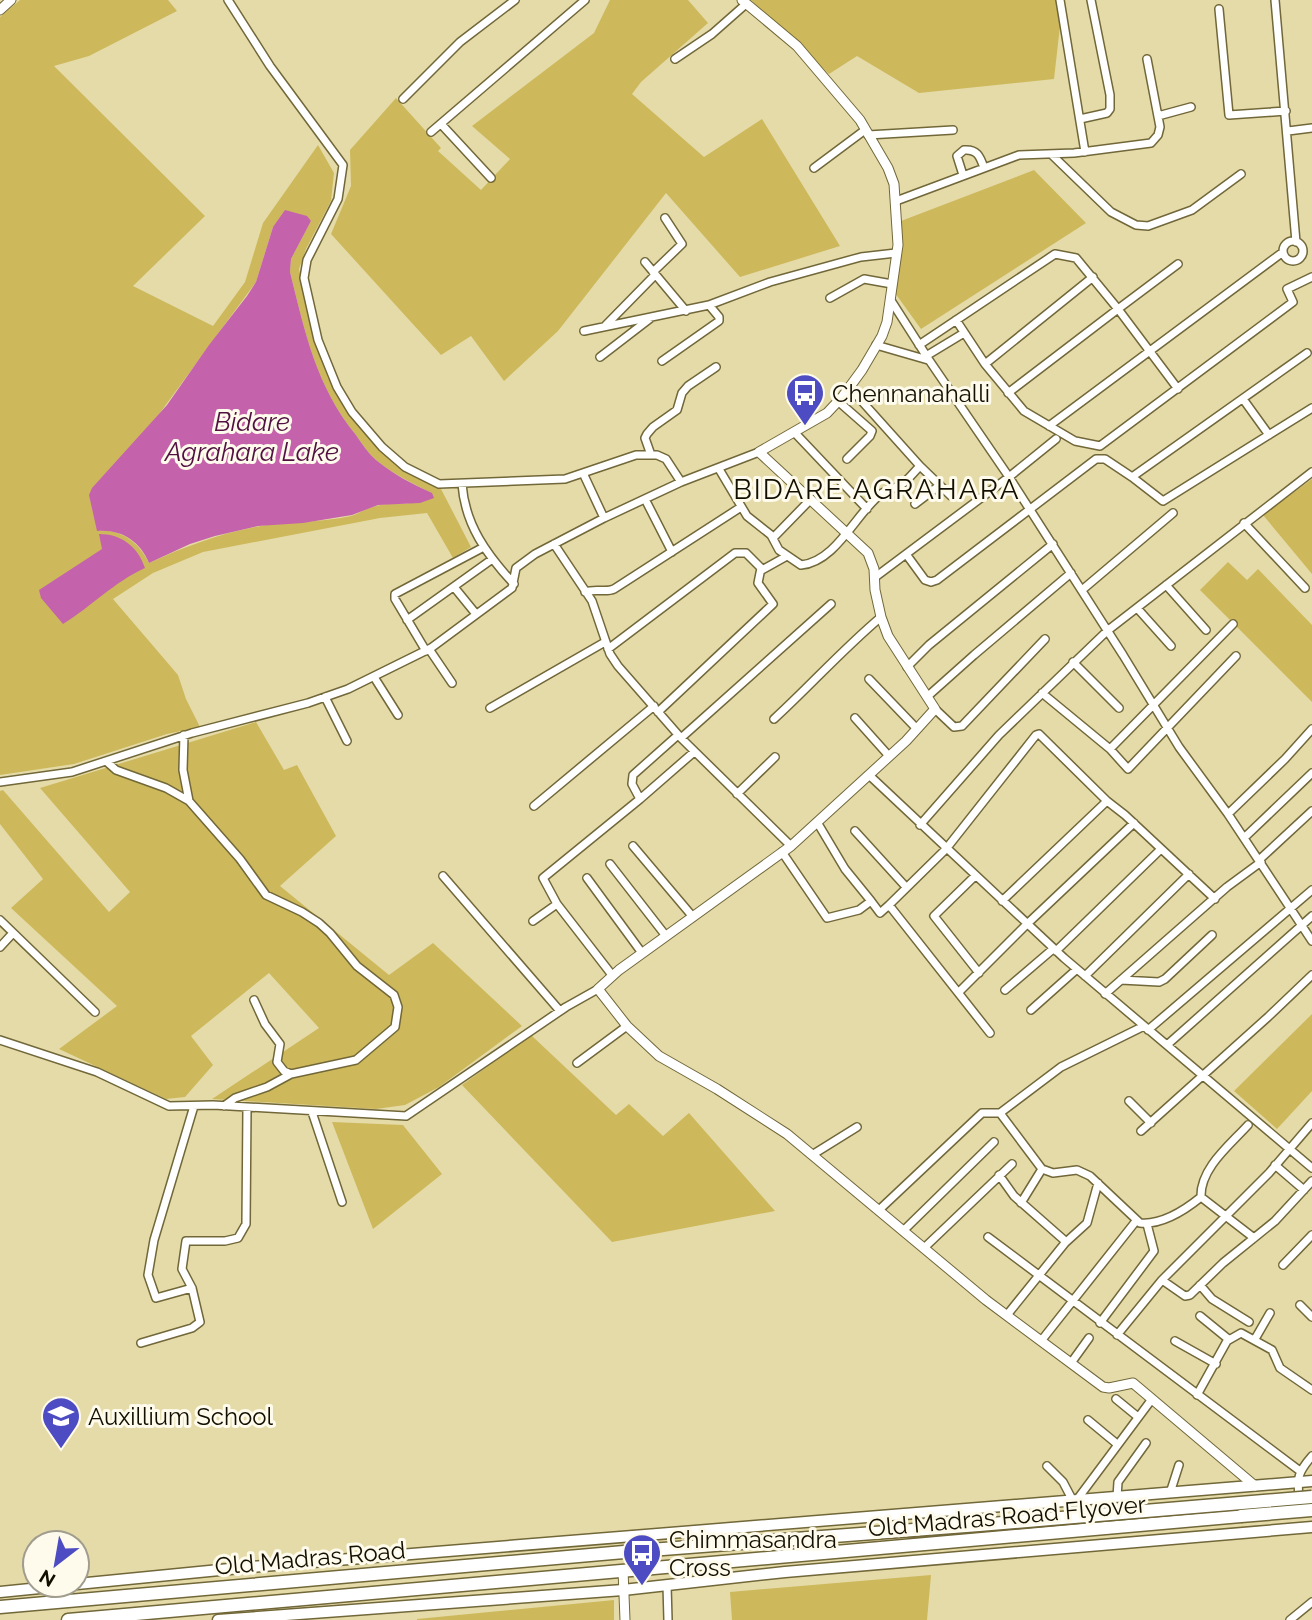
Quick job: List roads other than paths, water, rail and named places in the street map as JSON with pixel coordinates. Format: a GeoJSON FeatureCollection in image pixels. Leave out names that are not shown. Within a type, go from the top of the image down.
{"type":"FeatureCollection","features":[{"type":"Feature","properties":{"kind":"highway","name":"Old Madras Road Flyover"},"geometry":{"type":"LineString","coordinates":[[624,1552],[1312,1497]]}},
{"type":"Feature","properties":{"kind":"highway","name":"Old Madras Road Flyover"},"geometry":{"type":"LineString","coordinates":[[623,1570],[1312,1510]]}},
{"type":"Feature","properties":{"kind":"highway"},"geometry":{"type":"LineString","coordinates":[[623,1538],[624,1552]]}},
{"type":"Feature","properties":{"kind":"highway","name":"Old Madras Road"},"geometry":{"type":"LineString","coordinates":[[0,1607],[624,1552]]}},
{"type":"Feature","properties":{"kind":"highway","name":"Old Madras Road"},"geometry":{"type":"LineString","coordinates":[[68,1620],[374,1595],[623,1570]]}},
{"type":"Feature","properties":{"kind":"main road","name":"Old Madras Road"},"geometry":{"type":"LineString","coordinates":[[91,1583],[250,1567],[1312,1481]]}},
{"type":"Feature","properties":{"kind":"main road"},"geometry":{"type":"LineString","coordinates":[[218,1620],[623,1590],[785,1572],[1307,1527]]}},
{"type":"Feature","properties":{"kind":"main road"},"geometry":{"type":"LineString","coordinates":[[0,1592],[21,1590]]}},
{"type":"Feature","properties":{"kind":"street"},"geometry":{"type":"LineString","coordinates":[[403,99],[460,42],[515,0]]}},
{"type":"Feature","properties":{"kind":"street"},"geometry":{"type":"LineString","coordinates":[[430,132],[585,0]]}},
{"type":"Feature","properties":{"kind":"street"},"geometry":{"type":"LineString","coordinates":[[1060,0],[1085,152]]}},
{"type":"Feature","properties":{"kind":"street"},"geometry":{"type":"LineString","coordinates":[[1080,119],[1107,113],[1110,109],[1110,95],[1091,0]]}},
{"type":"Feature","properties":{"kind":"street"},"geometry":{"type":"LineString","coordinates":[[1275,0],[1296,242],[1302,249],[1302,255],[1294,261],[1285,258],[1283,252]]}},
{"type":"Feature","properties":{"kind":"street"},"geometry":{"type":"LineString","coordinates":[[230,1],[270,66],[343,165],[338,199],[307,260],[304,278],[318,340],[337,387],[352,412],[382,447],[405,467],[439,484],[565,479],[636,455],[666,459],[681,482]]}},
{"type":"Feature","properties":{"kind":"street"},"geometry":{"type":"LineString","coordinates":[[0,782],[72,772],[184,736],[325,697],[374,677],[427,650],[509,591],[520,565],[554,544],[681,482],[759,452],[827,413],[838,402],[850,388],[887,322],[896,253],[896,201],[888,168],[867,133],[824,76],[797,46],[744,2],[712,34],[675,59]]}},
{"type":"Feature","properties":{"kind":"street"},"geometry":{"type":"LineString","coordinates":[[1219,9],[1229,115],[1286,111]]}},
{"type":"Feature","properties":{"kind":"street"},"geometry":{"type":"LineString","coordinates":[[896,201],[1019,155],[1052,155],[1152,143],[1158,135],[1158,116],[1147,60]]}},
{"type":"Feature","properties":{"kind":"street"},"geometry":{"type":"LineString","coordinates":[[1158,116],[1191,107]]}},
{"type":"Feature","properties":{"kind":"street"},"geometry":{"type":"LineString","coordinates":[[441,124],[491,178]]}},
{"type":"Feature","properties":{"kind":"street"},"geometry":{"type":"LineString","coordinates":[[1288,131],[1312,128]]}},
{"type":"Feature","properties":{"kind":"street"},"geometry":{"type":"LineString","coordinates":[[814,167],[867,133],[953,130]]}},
{"type":"Feature","properties":{"kind":"street"},"geometry":{"type":"LineString","coordinates":[[962,175],[957,156],[964,150],[978,153],[984,168]]}},
{"type":"Feature","properties":{"kind":"street"},"geometry":{"type":"LineString","coordinates":[[1052,155],[1111,212],[1136,225],[1148,226],[1192,210],[1241,174]]}},
{"type":"Feature","properties":{"kind":"street"},"geometry":{"type":"LineString","coordinates":[[604,327],[682,244],[665,218]]}},
{"type":"Feature","properties":{"kind":"street"},"geometry":{"type":"LineString","coordinates":[[1049,426],[1283,252],[1287,243],[1296,242]]}},
{"type":"Feature","properties":{"kind":"street"},"geometry":{"type":"LineString","coordinates":[[1302,249],[1312,247]]}},
{"type":"Feature","properties":{"kind":"street"},"geometry":{"type":"LineString","coordinates":[[584,331],[686,311],[835,264],[861,257],[896,253]]}},
{"type":"Feature","properties":{"kind":"street"},"geometry":{"type":"LineString","coordinates":[[919,345],[1055,254],[1076,258],[1178,389]]}},
{"type":"Feature","properties":{"kind":"street"},"geometry":{"type":"LineString","coordinates":[[645,262],[686,311]]}},
{"type":"Feature","properties":{"kind":"street"},"geometry":{"type":"LineString","coordinates":[[1008,393],[1178,264]]}},
{"type":"Feature","properties":{"kind":"street"},"geometry":{"type":"LineString","coordinates":[[985,364],[1093,277]]}},
{"type":"Feature","properties":{"kind":"street"},"geometry":{"type":"LineString","coordinates":[[956,320],[985,364],[1024,411],[1083,444],[1100,446],[1293,302],[1287,289],[1312,277]]}},
{"type":"Feature","properties":{"kind":"street"},"geometry":{"type":"LineString","coordinates":[[830,298],[864,279],[892,284]]}},
{"type":"Feature","properties":{"kind":"street"},"geometry":{"type":"LineString","coordinates":[[890,299],[1030,508],[1167,729],[1228,814],[1312,941]]}},
{"type":"Feature","properties":{"kind":"street"},"geometry":{"type":"LineString","coordinates":[[663,361],[719,321],[719,317],[709,305]]}},
{"type":"Feature","properties":{"kind":"street"},"geometry":{"type":"LineString","coordinates":[[600,357],[654,316]]}},
{"type":"Feature","properties":{"kind":"street"},"geometry":{"type":"LineString","coordinates":[[876,345],[927,358],[964,333]]}},
{"type":"Feature","properties":{"kind":"street"},"geometry":{"type":"LineString","coordinates":[[1132,477],[1307,353]]}},
{"type":"Feature","properties":{"kind":"street"},"geometry":{"type":"LineString","coordinates":[[651,455],[647,434],[677,410],[682,393],[688,386],[716,367]]}},
{"type":"Feature","properties":{"kind":"street"},"geometry":{"type":"LineString","coordinates":[[850,388],[920,466],[951,496]]}},
{"type":"Feature","properties":{"kind":"street"},"geometry":{"type":"LineString","coordinates":[[1243,399],[1269,435]]}},
{"type":"Feature","properties":{"kind":"street"},"geometry":{"type":"LineString","coordinates":[[838,402],[872,431],[847,459]]}},
{"type":"Feature","properties":{"kind":"street"},"geometry":{"type":"LineString","coordinates":[[906,554],[925,580],[937,580],[1096,459],[1105,459],[1163,501],[1312,408]]}},
{"type":"Feature","properties":{"kind":"street"},"geometry":{"type":"LineString","coordinates":[[795,433],[867,509]]}},
{"type":"Feature","properties":{"kind":"street"},"geometry":{"type":"LineString","coordinates":[[874,578],[1056,439]]}},
{"type":"Feature","properties":{"kind":"street"},"geometry":{"type":"LineString","coordinates":[[759,452],[868,553],[881,617],[888,636],[935,709],[954,727],[962,726],[1045,639]]}},
{"type":"Feature","properties":{"kind":"street"},"geometry":{"type":"LineString","coordinates":[[719,469],[747,516],[765,529],[779,550],[802,565],[825,555],[880,495],[901,484],[920,466]]}},
{"type":"Feature","properties":{"kind":"street"},"geometry":{"type":"LineString","coordinates":[[920,825],[999,735],[1107,631],[1312,472]]}},
{"type":"Feature","properties":{"kind":"street"},"geometry":{"type":"LineString","coordinates":[[583,473],[604,518]]}},
{"type":"Feature","properties":{"kind":"street"},"geometry":{"type":"LineString","coordinates":[[462,484],[464,504],[482,548],[514,584]]}},
{"type":"Feature","properties":{"kind":"street"},"geometry":{"type":"LineString","coordinates":[[915,504],[940,485]]}},
{"type":"Feature","properties":{"kind":"street"},"geometry":{"type":"LineString","coordinates":[[645,499],[672,552]]}},
{"type":"Feature","properties":{"kind":"street"},"geometry":{"type":"LineString","coordinates":[[773,538],[811,499]]}},
{"type":"Feature","properties":{"kind":"street"},"geometry":{"type":"LineString","coordinates":[[585,592],[597,589],[609,591],[741,507]]}},
{"type":"Feature","properties":{"kind":"street"},"geometry":{"type":"LineString","coordinates":[[1082,590],[1173,513]]}},
{"type":"Feature","properties":{"kind":"street"},"geometry":{"type":"LineString","coordinates":[[1244,523],[1305,588]]}},
{"type":"Feature","properties":{"kind":"street"},"geometry":{"type":"LineString","coordinates":[[554,544],[596,610],[607,645],[618,666],[680,737],[787,849],[827,918],[859,910],[871,901]]}},
{"type":"Feature","properties":{"kind":"street"},"geometry":{"type":"LineString","coordinates":[[908,667],[929,645],[1053,544]]}},
{"type":"Feature","properties":{"kind":"street"},"geometry":{"type":"LineString","coordinates":[[452,683],[407,620],[395,594],[482,548]]}},
{"type":"Feature","properties":{"kind":"street"},"geometry":{"type":"LineString","coordinates":[[490,708],[607,645],[735,553],[746,553],[762,570]]}},
{"type":"Feature","properties":{"kind":"street"},"geometry":{"type":"LineString","coordinates":[[534,806],[656,709],[773,604],[758,583],[762,570],[787,556]]}},
{"type":"Feature","properties":{"kind":"street"},"geometry":{"type":"LineString","coordinates":[[407,620],[491,560]]}},
{"type":"Feature","properties":{"kind":"street"},"geometry":{"type":"LineString","coordinates":[[928,696],[1071,572]]}},
{"type":"Feature","properties":{"kind":"street"},"geometry":{"type":"LineString","coordinates":[[1166,585],[1206,630]]}},
{"type":"Feature","properties":{"kind":"street"},"geometry":{"type":"LineString","coordinates":[[454,587],[476,614]]}},
{"type":"Feature","properties":{"kind":"street"},"geometry":{"type":"LineString","coordinates":[[640,799],[632,784],[633,775],[831,604]]}},
{"type":"Feature","properties":{"kind":"street"},"geometry":{"type":"LineString","coordinates":[[1137,608],[1171,646]]}},
{"type":"Feature","properties":{"kind":"street"},"geometry":{"type":"LineString","coordinates":[[774,719],[881,617]]}},
{"type":"Feature","properties":{"kind":"street"},"geometry":{"type":"LineString","coordinates":[[1110,749],[1233,624]]}},
{"type":"Feature","properties":{"kind":"street"},"geometry":{"type":"LineString","coordinates":[[1042,693],[1110,749],[1128,769],[1236,656]]}},
{"type":"Feature","properties":{"kind":"street"},"geometry":{"type":"LineString","coordinates":[[1073,662],[1119,708]]}},
{"type":"Feature","properties":{"kind":"street"},"geometry":{"type":"LineString","coordinates":[[374,677],[398,715]]}},
{"type":"Feature","properties":{"kind":"street"},"geometry":{"type":"LineString","coordinates":[[869,679],[917,729]]}},
{"type":"Feature","properties":{"kind":"street"},"geometry":{"type":"LineString","coordinates":[[325,697],[347,741]]}},
{"type":"Feature","properties":{"kind":"street"},"geometry":{"type":"LineString","coordinates":[[0,1040],[97,1072],[169,1106],[223,1106],[406,1116],[598,989],[612,975],[787,849],[869,775],[935,709]]}},
{"type":"Feature","properties":{"kind":"street"},"geometry":{"type":"LineString","coordinates":[[855,718],[889,756]]}},
{"type":"Feature","properties":{"kind":"street"},"geometry":{"type":"LineString","coordinates":[[1228,814],[1312,729]]}},
{"type":"Feature","properties":{"kind":"street"},"geometry":{"type":"LineString","coordinates":[[817,822],[845,869],[880,913],[946,849],[1039,734],[1107,801],[1215,899]]}},
{"type":"Feature","properties":{"kind":"street"},"geometry":{"type":"LineString","coordinates":[[184,736],[183,770],[189,801]]}},
{"type":"Feature","properties":{"kind":"street"},"geometry":{"type":"LineString","coordinates":[[612,975],[557,904],[542,880],[544,875],[640,799],[694,752]]}},
{"type":"Feature","properties":{"kind":"street"},"geometry":{"type":"LineString","coordinates":[[737,794],[775,757]]}},
{"type":"Feature","properties":{"kind":"street"},"geometry":{"type":"LineString","coordinates":[[107,762],[116,770],[189,801],[240,859],[266,895],[319,923],[357,966],[394,995],[398,1007],[396,1027],[356,1060],[290,1074],[223,1106]]}},
{"type":"Feature","properties":{"kind":"street"},"geometry":{"type":"LineString","coordinates":[[1244,838],[1312,773]]}},
{"type":"Feature","properties":{"kind":"street"},"geometry":{"type":"LineString","coordinates":[[869,775],[1026,925],[1312,1168]]}},
{"type":"Feature","properties":{"kind":"street"},"geometry":{"type":"LineString","coordinates":[[1002,901],[1107,801]]}},
{"type":"Feature","properties":{"kind":"street"},"geometry":{"type":"LineString","coordinates":[[1105,994],[1260,861],[1312,811]]}},
{"type":"Feature","properties":{"kind":"street"},"geometry":{"type":"LineString","coordinates":[[959,992],[1133,823]]}},
{"type":"Feature","properties":{"kind":"street"},"geometry":{"type":"LineString","coordinates":[[855,831],[906,887]]}},
{"type":"Feature","properties":{"kind":"street"},"geometry":{"type":"LineString","coordinates":[[633,846],[693,917]]}},
{"type":"Feature","properties":{"kind":"street"},"geometry":{"type":"LineString","coordinates":[[1005,990],[1055,950],[1161,849]]}},
{"type":"Feature","properties":{"kind":"street"},"geometry":{"type":"LineString","coordinates":[[610,864],[666,936]]}},
{"type":"Feature","properties":{"kind":"street"},"geometry":{"type":"LineString","coordinates":[[1084,976],[1189,874]]}},
{"type":"Feature","properties":{"kind":"street"},"geometry":{"type":"LineString","coordinates":[[443,876],[560,1012]]}},
{"type":"Feature","properties":{"kind":"street"},"geometry":{"type":"LineString","coordinates":[[975,876],[934,916],[979,973]]}},
{"type":"Feature","properties":{"kind":"street"},"geometry":{"type":"LineString","coordinates":[[587,878],[642,953]]}},
{"type":"Feature","properties":{"kind":"street"},"geometry":{"type":"LineString","coordinates":[[879,1210],[982,1113],[1000,1113],[1060,1067],[1146,1028],[1312,890]]}},
{"type":"Feature","properties":{"kind":"street"},"geometry":{"type":"LineString","coordinates":[[533,921],[557,904]]}},
{"type":"Feature","properties":{"kind":"street"},"geometry":{"type":"LineString","coordinates":[[889,905],[990,1033]]}},
{"type":"Feature","properties":{"kind":"street"},"geometry":{"type":"LineString","coordinates":[[1167,1045],[1312,916]]}},
{"type":"Feature","properties":{"kind":"street"},"geometry":{"type":"LineString","coordinates":[[0,920],[95,1012]]}},
{"type":"Feature","properties":{"kind":"street"},"geometry":{"type":"LineString","coordinates":[[0,947],[13,933]]}},
{"type":"Feature","properties":{"kind":"street"},"geometry":{"type":"LineString","coordinates":[[1121,980],[1159,982],[1166,979],[1212,935]]}},
{"type":"Feature","properties":{"kind":"street"},"geometry":{"type":"LineString","coordinates":[[1031,1010],[1077,969]]}},
{"type":"Feature","properties":{"kind":"street"},"geometry":{"type":"LineString","coordinates":[[1141,1131],[1312,975]]}},
{"type":"Feature","properties":{"kind":"street"},"geometry":{"type":"LineString","coordinates":[[598,989],[627,1026],[659,1056],[770,1122],[1007,1315],[1106,1388],[1131,1382],[1255,1486]]}},
{"type":"Feature","properties":{"kind":"street"},"geometry":{"type":"LineString","coordinates":[[254,1000],[265,1024],[280,1044],[277,1062],[290,1074]]}},
{"type":"Feature","properties":{"kind":"street"},"geometry":{"type":"LineString","coordinates":[[577,1063],[627,1026]]}},
{"type":"Feature","properties":{"kind":"street"},"geometry":{"type":"LineString","coordinates":[[1129,1101],[1151,1123]]}},
{"type":"Feature","properties":{"kind":"street"},"geometry":{"type":"LineString","coordinates":[[192,1288],[156,1298],[148,1275],[155,1241],[194,1105]]}},
{"type":"Feature","properties":{"kind":"street"},"geometry":{"type":"LineString","coordinates":[[141,1343],[192,1328],[200,1322],[192,1288],[182,1269],[186,1241],[225,1241],[238,1238],[246,1224],[247,1108]]}},
{"type":"Feature","properties":{"kind":"street"},"geometry":{"type":"LineString","coordinates":[[312,1112],[342,1202]]}},
{"type":"Feature","properties":{"kind":"street"},"geometry":{"type":"LineString","coordinates":[[1000,1113],[1042,1169],[1053,1173],[1077,1170],[1090,1176],[1136,1221],[1147,1224],[1174,1215],[1201,1197],[1209,1168],[1248,1125]]}},
{"type":"Feature","properties":{"kind":"street"},"geometry":{"type":"LineString","coordinates":[[1116,1335],[1162,1280],[1226,1217],[1312,1123]]}},
{"type":"Feature","properties":{"kind":"street"},"geometry":{"type":"LineString","coordinates":[[812,1155],[856,1127]]}},
{"type":"Feature","properties":{"kind":"street"},"geometry":{"type":"LineString","coordinates":[[903,1231],[993,1142]]}},
{"type":"Feature","properties":{"kind":"street"},"geometry":{"type":"LineString","coordinates":[[924,1248],[1012,1164]]}},
{"type":"Feature","properties":{"kind":"street"},"geometry":{"type":"LineString","coordinates":[[1275,1165],[1304,1190]]}},
{"type":"Feature","properties":{"kind":"street"},"geometry":{"type":"LineString","coordinates":[[1021,1203],[1042,1169]]}},
{"type":"Feature","properties":{"kind":"street"},"geometry":{"type":"LineString","coordinates":[[999,1175],[1021,1203],[1065,1243]]}},
{"type":"Feature","properties":{"kind":"street"},"geometry":{"type":"LineString","coordinates":[[1162,1280],[1185,1296],[1190,1295],[1223,1263],[1275,1221],[1312,1181]]}},
{"type":"Feature","properties":{"kind":"street"},"geometry":{"type":"LineString","coordinates":[[1007,1315],[1065,1243],[1087,1223],[1098,1184]]}},
{"type":"Feature","properties":{"kind":"street"},"geometry":{"type":"LineString","coordinates":[[1201,1197],[1254,1238]]}},
{"type":"Feature","properties":{"kind":"street"},"geometry":{"type":"LineString","coordinates":[[1041,1341],[1136,1221]]}},
{"type":"Feature","properties":{"kind":"street"},"geometry":{"type":"LineString","coordinates":[[1100,1323],[1154,1251],[1147,1224]]}},
{"type":"Feature","properties":{"kind":"street"},"geometry":{"type":"LineString","coordinates":[[1283,1265],[1312,1235]]}},
{"type":"Feature","properties":{"kind":"street"},"geometry":{"type":"LineString","coordinates":[[988,1237],[1071,1302],[1300,1471]]}},
{"type":"Feature","properties":{"kind":"street"},"geometry":{"type":"LineString","coordinates":[[1200,1285],[1212,1298],[1249,1322]]}},
{"type":"Feature","properties":{"kind":"street"},"geometry":{"type":"LineString","coordinates":[[1300,1305],[1312,1317]]}},
{"type":"Feature","properties":{"kind":"street"},"geometry":{"type":"LineString","coordinates":[[1255,1339],[1270,1313]]}},
{"type":"Feature","properties":{"kind":"street"},"geometry":{"type":"LineString","coordinates":[[1200,1316],[1221,1332],[1227,1341]]}},
{"type":"Feature","properties":{"kind":"street"},"geometry":{"type":"LineString","coordinates":[[1197,1395],[1227,1341],[1241,1333],[1272,1350],[1280,1368],[1312,1390]]}},
{"type":"Feature","properties":{"kind":"street"},"geometry":{"type":"LineString","coordinates":[[1071,1363],[1089,1338]]}},
{"type":"Feature","properties":{"kind":"street"},"geometry":{"type":"LineString","coordinates":[[1175,1341],[1216,1364]]}},
{"type":"Feature","properties":{"kind":"street"},"geometry":{"type":"LineString","coordinates":[[1116,1399],[1138,1417]]}},
{"type":"Feature","properties":{"kind":"street"},"geometry":{"type":"LineString","coordinates":[[1047,1466],[1063,1482],[1074,1501],[1152,1399]]}},
{"type":"Feature","properties":{"kind":"street"},"geometry":{"type":"LineString","coordinates":[[1088,1420],[1117,1444]]}},
{"type":"Feature","properties":{"kind":"street"},"geometry":{"type":"LineString","coordinates":[[1117,1497],[1118,1482],[1146,1443]]}},
{"type":"Feature","properties":{"kind":"street"},"geometry":{"type":"LineString","coordinates":[[1307,1527],[1297,1482],[1300,1471],[1312,1456]]}},
{"type":"Feature","properties":{"kind":"street"},"geometry":{"type":"LineString","coordinates":[[1170,1493],[1179,1465]]}},
{"type":"Feature","properties":{"kind":"street"},"geometry":{"type":"LineString","coordinates":[[623,1570],[625,1620]]}},
{"type":"Feature","properties":{"kind":"street"},"geometry":{"type":"LineString","coordinates":[[667,1585],[668,1620]]}},
{"type":"Feature","properties":{"kind":"street"},"geometry":{"type":"LineString","coordinates":[[1290,1620],[1312,1602]]}},
{"type":"Feature","properties":{"kind":"water","name":"Bidare Agrahara Lake"},"geometry":{"type":"Polygon","coordinates":[[[285,210],[307,216],[311,221],[291,259],[290,272],[321,378],[342,416],[373,457],[396,474],[432,493],[434,498],[420,503],[378,505],[352,515],[303,523],[258,526],[190,544],[149,563],[140,548],[129,538],[114,532],[97,531],[89,495],[92,488],[167,405],[247,296],[256,282],[273,227],[285,210]]]}},
{"type":"Feature","properties":{"kind":"water"},"geometry":{"type":"Polygon","coordinates":[[[99,534],[115,536],[128,543],[145,568],[123,580],[63,624],[41,598],[39,590],[102,549],[99,534]]]}},
{"type":"Feature","properties":{"kind":"place","name":"Chennanahalli"},"geometry":{"type":"Point","coordinates":[805,427]}},
{"type":"Feature","properties":{"kind":"place","name":"Auxillium School"},"geometry":{"type":"Point","coordinates":[61,1450]}},
{"type":"Feature","properties":{"kind":"place","name":"Chimmasandra Cross"},"geometry":{"type":"Point","coordinates":[642,1587]}},
{"type":"Feature","properties":{"kind":"district","name":"BIDARE AGRAHARA"},"geometry":{"type":"Point","coordinates":[877,489]}}]}
